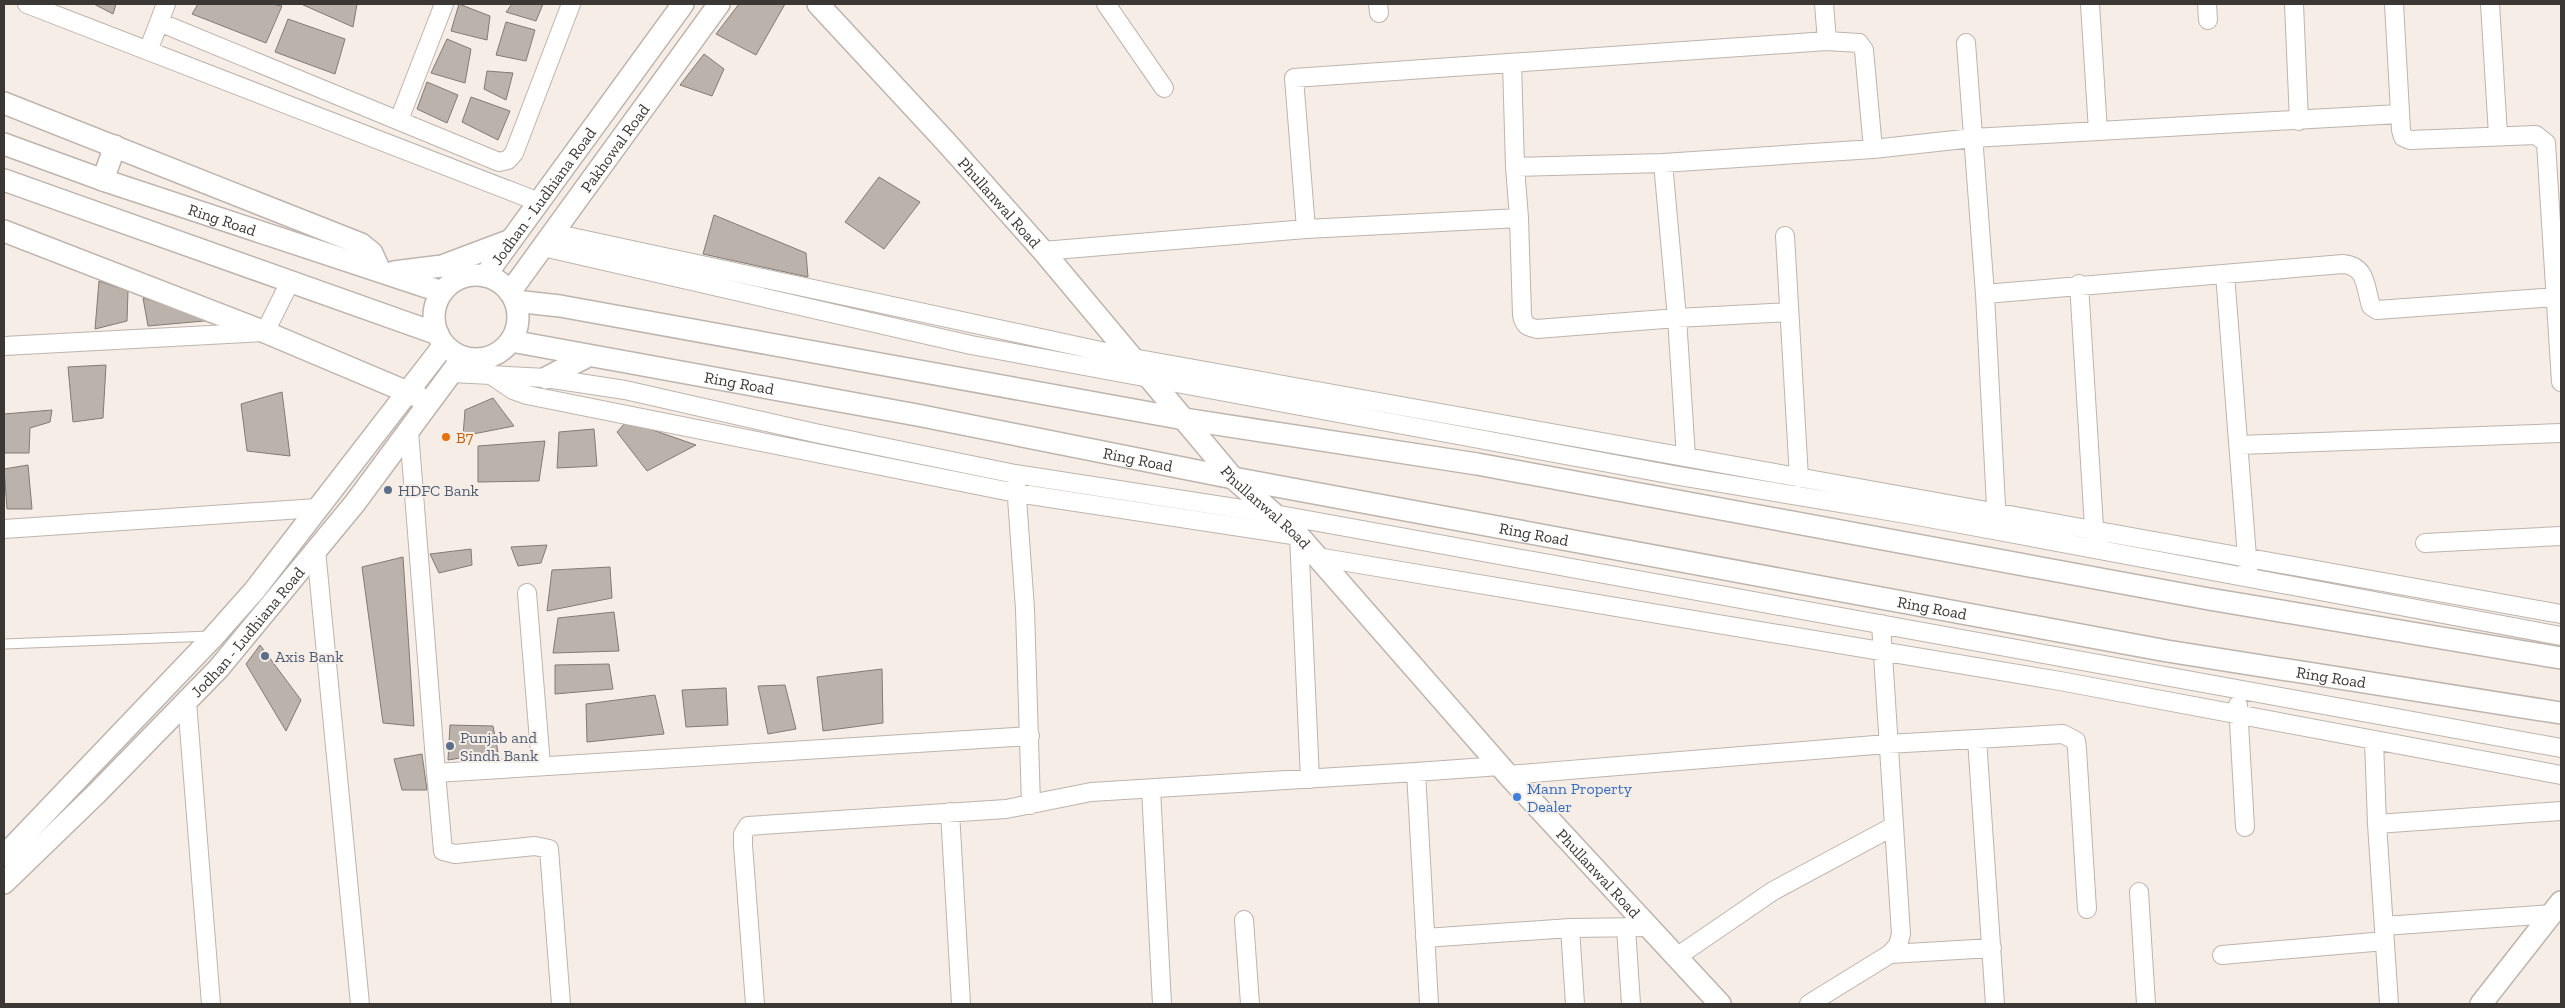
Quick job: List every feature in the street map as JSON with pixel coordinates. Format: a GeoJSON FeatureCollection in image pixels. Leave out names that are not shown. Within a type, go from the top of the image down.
{"type":"FeatureCollection","features":[{"type":"Feature","properties":{"kind":"street"},"geometry":{"type":"LineString","coordinates":[[27,4],[539,202]]}},
{"type":"Feature","properties":{"kind":"street"},"geometry":{"type":"LineString","coordinates":[[148,51],[166,4]]}},
{"type":"Feature","properties":{"kind":"street"},"geometry":{"type":"LineString","coordinates":[[399,120],[444,4]]}},
{"type":"Feature","properties":{"kind":"street"},"geometry":{"type":"LineString","coordinates":[[159,22],[499,162],[508,160],[514,152],[571,4]]}},
{"type":"Feature","properties":{"kind":"street","name":"Pakhowal Road"},"geometry":{"type":"LineString","coordinates":[[602,117],[683,4]]}},
{"type":"Feature","properties":{"kind":"street","name":"Pakhowal Road"},"geometry":{"type":"LineString","coordinates":[[512,296],[548,240],[719,4]]}},
{"type":"Feature","properties":{"kind":"street","name":"Phullanwal Road"},"geometry":{"type":"LineString","coordinates":[[818,4],[946,142],[1042,251],[1233,478],[1299,536],[1504,771],[1678,956],[1720,1004]]}},
{"type":"Feature","properties":{"kind":"street"},"geometry":{"type":"LineString","coordinates":[[1106,4],[1164,88]]}},
{"type":"Feature","properties":{"kind":"street"},"geometry":{"type":"LineString","coordinates":[[1824,4],[1827,41]]}},
{"type":"Feature","properties":{"kind":"street"},"geometry":{"type":"LineString","coordinates":[[2090,4],[2098,131]]}},
{"type":"Feature","properties":{"kind":"street"},"geometry":{"type":"LineString","coordinates":[[2294,4],[2299,121]]}},
{"type":"Feature","properties":{"kind":"street"},"geometry":{"type":"LineString","coordinates":[[2394,4],[2403,137],[2410,140],[2536,135],[2554,149],[2556,297],[2561,382]]}},
{"type":"Feature","properties":{"kind":"street"},"geometry":{"type":"LineString","coordinates":[[2490,4],[2498,136]]}},
{"type":"Feature","properties":{"kind":"street"},"geometry":{"type":"LineString","coordinates":[[1306,229],[1294,78],[1827,41],[1858,43],[1864,50],[1873,149]]}},
{"type":"Feature","properties":{"kind":"street"},"geometry":{"type":"LineString","coordinates":[[1966,43],[1985,294],[1997,522]]}},
{"type":"Feature","properties":{"kind":"street"},"geometry":{"type":"LineString","coordinates":[[1512,63],[1522,315],[1524,323],[1528,328],[1537,329],[1677,318],[1788,312]]}},
{"type":"Feature","properties":{"kind":"street"},"geometry":{"type":"LineString","coordinates":[[4,103],[361,244],[372,253],[382,272],[424,270],[442,266],[512,240]]}},
{"type":"Feature","properties":{"kind":"street"},"geometry":{"type":"LineString","coordinates":[[1515,167],[1663,163],[1873,149],[1973,138],[2400,114]]}},
{"type":"Feature","properties":{"kind":"street","name":"Jodhan - Ludhiana Road"},"geometry":{"type":"LineString","coordinates":[[485,276],[602,117]]}},
{"type":"Feature","properties":{"kind":"street","name":"Ring Road"},"geometry":{"type":"LineString","coordinates":[[4,144],[103,180],[442,292]]}},
{"type":"Feature","properties":{"kind":"street"},"geometry":{"type":"LineString","coordinates":[[103,180],[115,146]]}},
{"type":"Feature","properties":{"kind":"street"},"geometry":{"type":"LineString","coordinates":[[1663,163],[1677,318],[1686,457]]}},
{"type":"Feature","properties":{"kind":"street"},"geometry":{"type":"LineString","coordinates":[[4,180],[290,282],[441,340]]}},
{"type":"Feature","properties":{"kind":"street"},"geometry":{"type":"LineString","coordinates":[[1042,251],[1306,229],[1519,218]]}},
{"type":"Feature","properties":{"kind":"street"},"geometry":{"type":"LineString","coordinates":[[4,231],[264,332],[431,402]]}},
{"type":"Feature","properties":{"kind":"street"},"geometry":{"type":"LineString","coordinates":[[1785,236],[1799,478]]}},
{"type":"Feature","properties":{"kind":"street"},"geometry":{"type":"LineString","coordinates":[[548,240],[1133,358],[1799,478],[1997,522],[2095,540],[2246,559],[2561,614]]}},
{"type":"Feature","properties":{"kind":"street"},"geometry":{"type":"LineString","coordinates":[[548,240],[971,345],[1679,476],[1997,522]]}},
{"type":"Feature","properties":{"kind":"street"},"geometry":{"type":"LineString","coordinates":[[1985,294],[2079,284],[2351,264],[2363,274],[2371,306],[2377,310],[2556,297]]}},
{"type":"Feature","properties":{"kind":"street"},"geometry":{"type":"LineString","coordinates":[[2225,274],[2246,559],[2250,578]]}},
{"type":"Feature","properties":{"kind":"street"},"geometry":{"type":"LineString","coordinates":[[458,365],[491,356],[502,350],[511,341],[517,328],[518,314],[512,296],[499,282],[485,276],[469,276],[454,282],[442,292],[436,306],[434,320],[441,340],[458,365],[490,375],[546,378],[649,395],[815,433],[1015,474],[1274,514],[2561,748]]}},
{"type":"Feature","properties":{"kind":"street"},"geometry":{"type":"LineString","coordinates":[[264,332],[290,282]]}},
{"type":"Feature","properties":{"kind":"street"},"geometry":{"type":"LineString","coordinates":[[2079,284],[2095,540]]}},
{"type":"Feature","properties":{"kind":"street"},"geometry":{"type":"LineString","coordinates":[[512,296],[1184,419],[1476,464],[2209,599],[2561,658]]}},
{"type":"Feature","properties":{"kind":"street"},"geometry":{"type":"LineString","coordinates":[[4,346],[264,332]]}},
{"type":"Feature","properties":{"kind":"street","name":"Jodhan - Ludhiana Road"},"geometry":{"type":"LineString","coordinates":[[4,856],[214,636],[254,591],[406,392],[441,340]]}},
{"type":"Feature","properties":{"kind":"street","name":"Ring Road"},"geometry":{"type":"LineString","coordinates":[[511,341],[917,415],[1233,478],[2168,651],[2561,713]]}},
{"type":"Feature","properties":{"kind":"street"},"geometry":{"type":"LineString","coordinates":[[546,378],[588,356]]}},
{"type":"Feature","properties":{"kind":"street","name":"Jodhan - Ludhiana Road"},"geometry":{"type":"LineString","coordinates":[[4,883],[188,702],[219,668],[355,503],[458,365]]}},
{"type":"Feature","properties":{"kind":"street"},"geometry":{"type":"LineString","coordinates":[[490,375],[513,390],[527,395],[1016,493],[1299,536],[1310,779]]}},
{"type":"Feature","properties":{"kind":"street"},"geometry":{"type":"LineString","coordinates":[[641,417],[649,395]]}},
{"type":"Feature","properties":{"kind":"street"},"geometry":{"type":"LineString","coordinates":[[409,431],[443,851],[455,854],[535,846],[549,849],[561,1004]]}},
{"type":"Feature","properties":{"kind":"street"},"geometry":{"type":"LineString","coordinates":[[811,452],[815,433]]}},
{"type":"Feature","properties":{"kind":"street"},"geometry":{"type":"LineString","coordinates":[[2239,445],[2561,433]]}},
{"type":"Feature","properties":{"kind":"street"},"geometry":{"type":"LineString","coordinates":[[1015,474],[1030,736],[1031,805]]}},
{"type":"Feature","properties":{"kind":"street"},"geometry":{"type":"LineString","coordinates":[[4,529],[317,508]]}},
{"type":"Feature","properties":{"kind":"street"},"geometry":{"type":"LineString","coordinates":[[2425,543],[2561,536]]}},
{"type":"Feature","properties":{"kind":"street"},"geometry":{"type":"LineString","coordinates":[[2095,540],[2250,578],[2561,636]]}},
{"type":"Feature","properties":{"kind":"street"},"geometry":{"type":"LineString","coordinates":[[316,550],[360,1004]]}},
{"type":"Feature","properties":{"kind":"street"},"geometry":{"type":"LineString","coordinates":[[1317,557],[2060,681],[2238,716],[2561,775]]}},
{"type":"Feature","properties":{"kind":"street"},"geometry":{"type":"LineString","coordinates":[[527,593],[540,765]]}},
{"type":"Feature","properties":{"kind":"street"},"geometry":{"type":"LineString","coordinates":[[1808,1004],[1890,954],[1898,945],[1901,934],[1880,624]]}},
{"type":"Feature","properties":{"kind":"street"},"geometry":{"type":"LineString","coordinates":[[2058,657],[2060,681]]}},
{"type":"Feature","properties":{"kind":"street"},"geometry":{"type":"LineString","coordinates":[[2237,689],[2245,827]]}},
{"type":"Feature","properties":{"kind":"street"},"geometry":{"type":"LineString","coordinates":[[188,702],[211,1004]]}},
{"type":"Feature","properties":{"kind":"street"},"geometry":{"type":"LineString","coordinates":[[754,1004],[743,844],[743,834],[748,826],[1031,805],[1091,792],[1416,772],[1504,771],[1887,744],[2063,734],[2076,741],[2087,909]]}},
{"type":"Feature","properties":{"kind":"street"},"geometry":{"type":"LineString","coordinates":[[436,773],[540,765],[1030,736]]}},
{"type":"Feature","properties":{"kind":"street"},"geometry":{"type":"LineString","coordinates":[[1977,739],[1995,1004]]}},
{"type":"Feature","properties":{"kind":"street"},"geometry":{"type":"LineString","coordinates":[[2374,740],[2377,824],[2389,1004]]}},
{"type":"Feature","properties":{"kind":"street"},"geometry":{"type":"LineString","coordinates":[[1416,772],[1429,1004]]}},
{"type":"Feature","properties":{"kind":"street"},"geometry":{"type":"LineString","coordinates":[[1152,789],[1162,1004]]}},
{"type":"Feature","properties":{"kind":"street"},"geometry":{"type":"LineString","coordinates":[[2377,824],[2561,811]]}},
{"type":"Feature","properties":{"kind":"street"},"geometry":{"type":"LineString","coordinates":[[950,812],[961,1004]]}},
{"type":"Feature","properties":{"kind":"street"},"geometry":{"type":"LineString","coordinates":[[1678,956],[1774,891],[1894,826]]}},
{"type":"Feature","properties":{"kind":"street"},"geometry":{"type":"LineString","coordinates":[[2139,892],[2146,1004]]}},
{"type":"Feature","properties":{"kind":"street"},"geometry":{"type":"LineString","coordinates":[[2222,955],[2557,908]]}},
{"type":"Feature","properties":{"kind":"street"},"geometry":{"type":"LineString","coordinates":[[2481,1004],[2557,908]]}},
{"type":"Feature","properties":{"kind":"street"},"geometry":{"type":"LineString","coordinates":[[1244,920],[1250,1004]]}},
{"type":"Feature","properties":{"kind":"street"},"geometry":{"type":"LineString","coordinates":[[1425,938],[1570,928],[1649,927]]}},
{"type":"Feature","properties":{"kind":"street"},"geometry":{"type":"LineString","coordinates":[[1570,928],[1575,1004]]}},
{"type":"Feature","properties":{"kind":"street"},"geometry":{"type":"LineString","coordinates":[[1626,928],[1630,1004]]}},
{"type":"Feature","properties":{"kind":"street"},"geometry":{"type":"LineString","coordinates":[[1890,954],[1992,948]]}},
{"type":"Feature","properties":{"kind":"lane"},"geometry":{"type":"LineString","coordinates":[[4,644],[214,636]]}},
{"type":"Feature","properties":{"kind":"building"},"geometry":{"type":"Polygon","coordinates":[[[94,4],[116,4],[113,14],[94,4]]]}},
{"type":"Feature","properties":{"kind":"building"},"geometry":{"type":"Polygon","coordinates":[[[198,4],[272,4],[282,6],[266,43],[192,14],[198,4]]]}},
{"type":"Feature","properties":{"kind":"building"},"geometry":{"type":"Polygon","coordinates":[[[301,4],[357,4],[353,27],[301,4]]]}},
{"type":"Feature","properties":{"kind":"building"},"geometry":{"type":"Polygon","coordinates":[[[459,4],[490,16],[487,40],[451,31],[459,4]]]}},
{"type":"Feature","properties":{"kind":"building"},"geometry":{"type":"Polygon","coordinates":[[[512,4],[543,4],[536,21],[506,12],[512,4]]]}},
{"type":"Feature","properties":{"kind":"building"},"geometry":{"type":"Polygon","coordinates":[[[739,4],[785,4],[756,55],[716,34],[739,4]]]}},
{"type":"Feature","properties":{"kind":"building"},"geometry":{"type":"Polygon","coordinates":[[[288,19],[345,39],[335,74],[275,52],[288,19]]]}},
{"type":"Feature","properties":{"kind":"building"},"geometry":{"type":"Polygon","coordinates":[[[506,22],[535,30],[526,61],[496,55],[506,22]]]}},
{"type":"Feature","properties":{"kind":"building"},"geometry":{"type":"Polygon","coordinates":[[[447,39],[471,49],[465,83],[431,73],[447,39]]]}},
{"type":"Feature","properties":{"kind":"building"},"geometry":{"type":"Polygon","coordinates":[[[704,54],[724,69],[712,96],[680,85],[704,54]]]}},
{"type":"Feature","properties":{"kind":"building"},"geometry":{"type":"Polygon","coordinates":[[[487,71],[513,73],[506,100],[484,89],[487,71]]]}},
{"type":"Feature","properties":{"kind":"building"},"geometry":{"type":"Polygon","coordinates":[[[427,82],[458,95],[447,123],[417,109],[427,82]]]}},
{"type":"Feature","properties":{"kind":"building"},"geometry":{"type":"Polygon","coordinates":[[[471,97],[510,111],[498,140],[462,122],[471,97]]]}},
{"type":"Feature","properties":{"kind":"building"},"geometry":{"type":"Polygon","coordinates":[[[879,177],[920,202],[884,249],[845,222],[879,177]]]}},
{"type":"Feature","properties":{"kind":"building"},"geometry":{"type":"Polygon","coordinates":[[[714,215],[806,253],[808,277],[703,254],[714,215]]]}},
{"type":"Feature","properties":{"kind":"building"},"geometry":{"type":"Polygon","coordinates":[[[99,281],[128,291],[127,321],[95,329],[99,281]]]}},
{"type":"Feature","properties":{"kind":"building"},"geometry":{"type":"Polygon","coordinates":[[[143,298],[215,320],[148,326],[143,298]]]}},
{"type":"Feature","properties":{"kind":"building"},"geometry":{"type":"Polygon","coordinates":[[[106,365],[103,418],[73,422],[68,367],[106,365]]]}},
{"type":"Feature","properties":{"kind":"building"},"geometry":{"type":"Polygon","coordinates":[[[282,392],[290,456],[247,451],[241,404],[282,392]]]}},
{"type":"Feature","properties":{"kind":"building"},"geometry":{"type":"Polygon","coordinates":[[[493,398],[514,426],[463,436],[465,410],[493,398]]]}},
{"type":"Feature","properties":{"kind":"building"},"geometry":{"type":"Polygon","coordinates":[[[52,410],[50,422],[30,428],[29,453],[4,453],[4,414],[52,410]]]}},
{"type":"Feature","properties":{"kind":"building"},"geometry":{"type":"Polygon","coordinates":[[[627,421],[696,445],[647,471],[617,432],[627,421]]]}},
{"type":"Feature","properties":{"kind":"building"},"geometry":{"type":"Polygon","coordinates":[[[594,429],[597,466],[557,468],[559,432],[594,429]]]}},
{"type":"Feature","properties":{"kind":"building"},"geometry":{"type":"Polygon","coordinates":[[[545,441],[539,481],[478,482],[478,446],[545,441]]]}},
{"type":"Feature","properties":{"kind":"building"},"geometry":{"type":"Polygon","coordinates":[[[28,465],[32,509],[7,509],[4,469],[28,465]]]}},
{"type":"Feature","properties":{"kind":"building"},"geometry":{"type":"Polygon","coordinates":[[[547,545],[541,563],[518,566],[511,547],[547,545]]]}},
{"type":"Feature","properties":{"kind":"building"},"geometry":{"type":"Polygon","coordinates":[[[471,549],[472,565],[439,573],[430,554],[471,549]]]}},
{"type":"Feature","properties":{"kind":"building"},"geometry":{"type":"Polygon","coordinates":[[[403,557],[414,726],[383,723],[362,567],[403,557]]]}},
{"type":"Feature","properties":{"kind":"building"},"geometry":{"type":"Polygon","coordinates":[[[610,567],[612,598],[547,611],[552,570],[610,567]]]}},
{"type":"Feature","properties":{"kind":"building"},"geometry":{"type":"Polygon","coordinates":[[[614,612],[619,651],[553,653],[558,618],[614,612]]]}},
{"type":"Feature","properties":{"kind":"building"},"geometry":{"type":"Polygon","coordinates":[[[260,645],[301,700],[286,731],[246,664],[260,645]]]}},
{"type":"Feature","properties":{"kind":"building"},"geometry":{"type":"Polygon","coordinates":[[[609,664],[613,689],[555,694],[555,665],[609,664]]]}},
{"type":"Feature","properties":{"kind":"building"},"geometry":{"type":"Polygon","coordinates":[[[882,669],[883,723],[823,731],[817,677],[882,669]]]}},
{"type":"Feature","properties":{"kind":"building"},"geometry":{"type":"Polygon","coordinates":[[[785,685],[796,729],[768,734],[758,686],[785,685]]]}},
{"type":"Feature","properties":{"kind":"building"},"geometry":{"type":"Polygon","coordinates":[[[726,688],[728,725],[686,727],[682,690],[726,688]]]}},
{"type":"Feature","properties":{"kind":"building"},"geometry":{"type":"Polygon","coordinates":[[[655,695],[664,734],[587,742],[586,704],[655,695]]]}},
{"type":"Feature","properties":{"kind":"building"},"geometry":{"type":"Polygon","coordinates":[[[450,725],[493,726],[498,752],[448,760],[450,725]]]}},
{"type":"Feature","properties":{"kind":"building"},"geometry":{"type":"Polygon","coordinates":[[[422,754],[427,790],[402,790],[394,759],[422,754]]]}},
{"type":"Feature","properties":{"kind":"place","name":"B7"},"geometry":{"type":"Point","coordinates":[446,437]}},
{"type":"Feature","properties":{"kind":"place","name":"HDFC Bank"},"geometry":{"type":"Point","coordinates":[388,490]}},
{"type":"Feature","properties":{"kind":"place","name":"Axis Bank"},"geometry":{"type":"Point","coordinates":[265,656]}},
{"type":"Feature","properties":{"kind":"place","name":"Punjab and Sindh Bank"},"geometry":{"type":"Point","coordinates":[450,746]}},
{"type":"Feature","properties":{"kind":"place","name":"Mann Property Dealer"},"geometry":{"type":"Point","coordinates":[1517,797]}}]}
